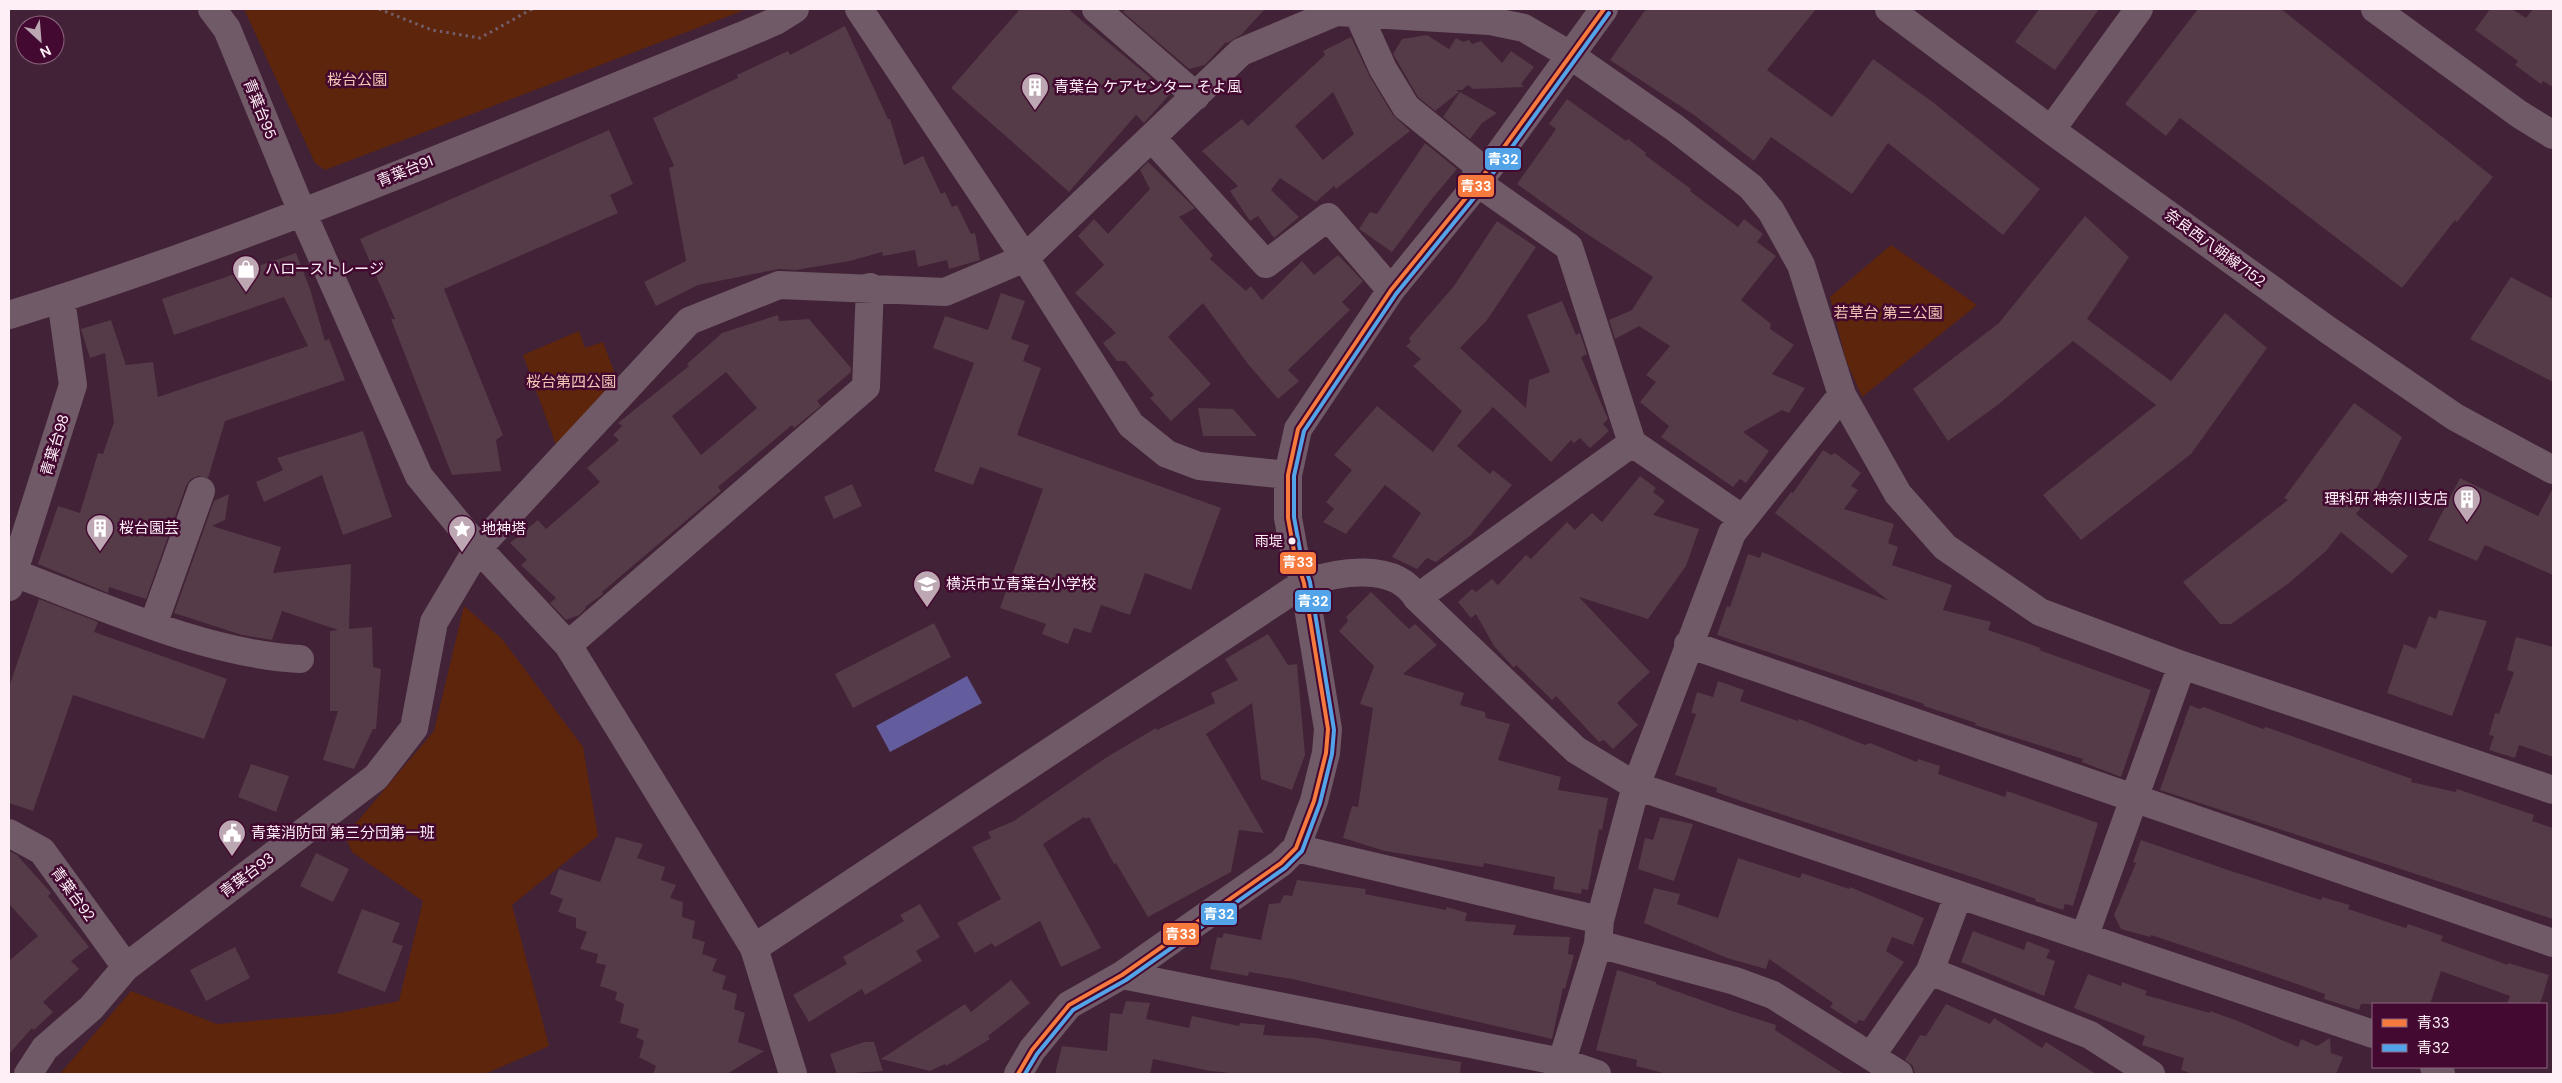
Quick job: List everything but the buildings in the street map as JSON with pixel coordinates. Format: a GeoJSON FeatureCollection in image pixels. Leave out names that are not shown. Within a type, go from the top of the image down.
{"type":"FeatureCollection","features":[{"type":"Feature","properties":{"kind":"street","name":"青葉台95"},"geometry":{"type":"LineString","coordinates":[[212,9],[227,29],[302,212],[419,476],[478,548],[568,646],[754,948],[793,1074]]}},
{"type":"Feature","properties":{"kind":"street","name":"青葉台91"},"geometry":{"type":"LineString","coordinates":[[9,315],[61,299],[302,212],[741,36],[795,9]]}},
{"type":"Feature","properties":{"kind":"street"},"geometry":{"type":"LineString","coordinates":[[859,9],[1025,258],[1131,425],[1167,454],[1199,466],[1288,475]]}},
{"type":"Feature","properties":{"kind":"street"},"geometry":{"type":"LineString","coordinates":[[1096,9],[1196,96]]}},
{"type":"Feature","properties":{"kind":"street"},"geometry":{"type":"LineString","coordinates":[[1018,1074],[1032,1050],[1069,1004],[1122,975],[1281,863],[1296,848],[1314,801],[1326,753],[1328,729],[1304,583],[1294,551],[1288,518],[1288,475],[1298,428],[1391,290],[1478,183],[1604,9]]}},
{"type":"Feature","properties":{"kind":"street","name":"奈良西八朔線7152"},"geometry":{"type":"LineString","coordinates":[[1889,9],[2051,130],[2328,330],[2455,417],[2553,470]]}},
{"type":"Feature","properties":{"kind":"street"},"geometry":{"type":"LineString","coordinates":[[2051,130],[2139,9]]}},
{"type":"Feature","properties":{"kind":"street"},"geometry":{"type":"LineString","coordinates":[[2375,9],[2519,114],[2553,136]]}},
{"type":"Feature","properties":{"kind":"street"},"geometry":{"type":"LineString","coordinates":[[1025,258],[1241,52],[1336,12],[1356,11],[1490,21],[1524,28],[1570,55],[1682,134],[1751,187],[1771,211],[1801,265],[1842,395],[1898,494],[1945,547],[2040,612],[2182,665],[2553,790]]}},
{"type":"Feature","properties":{"kind":"street"},"geometry":{"type":"LineString","coordinates":[[1356,11],[1383,69],[1406,107],[1475,164],[1478,183],[1569,247],[1632,443],[1743,519]]}},
{"type":"Feature","properties":{"kind":"street"},"geometry":{"type":"LineString","coordinates":[[1152,138],[1266,264],[1328,216],[1391,290]]}},
{"type":"Feature","properties":{"kind":"street","name":"青葉台93"},"geometry":{"type":"LineString","coordinates":[[28,1074],[45,1048],[91,1008],[126,967],[376,777],[414,728],[434,622],[478,548],[688,321],[778,285],[870,287],[945,292],[1025,258]]}},
{"type":"Feature","properties":{"kind":"street"},"geometry":{"type":"LineString","coordinates":[[568,646],[866,387],[870,287]]}},
{"type":"Feature","properties":{"kind":"street","name":"青葉台98"},"geometry":{"type":"LineString","coordinates":[[11,580],[73,385],[61,299]]}},
{"type":"Feature","properties":{"kind":"street"},"geometry":{"type":"LineString","coordinates":[[1560,1068],[1599,932],[1636,786],[1688,644],[1732,533],[1842,395]]}},
{"type":"Feature","properties":{"kind":"street"},"geometry":{"type":"LineString","coordinates":[[1417,598],[1632,443]]}},
{"type":"Feature","properties":{"kind":"street"},"geometry":{"type":"LineString","coordinates":[[152,625],[201,492]]}},
{"type":"Feature","properties":{"kind":"street"},"geometry":{"type":"LineString","coordinates":[[754,948],[1304,583],[1332,574],[1363,572],[1391,578],[1412,590],[1417,598],[1576,750],[1636,786],[1958,896],[2085,935],[2372,1034]]}},
{"type":"Feature","properties":{"kind":"street"},"geometry":{"type":"LineString","coordinates":[[11,580],[152,625],[252,654],[300,659]]}},
{"type":"Feature","properties":{"kind":"street"},"geometry":{"type":"LineString","coordinates":[[1688,644],[2134,800],[2553,943]]}},
{"type":"Feature","properties":{"kind":"street"},"geometry":{"type":"LineString","coordinates":[[2085,935],[2182,665]]}},
{"type":"Feature","properties":{"kind":"street","name":"青葉台92"},"geometry":{"type":"LineString","coordinates":[[9,833],[42,851],[126,967]]}},
{"type":"Feature","properties":{"kind":"street"},"geometry":{"type":"LineString","coordinates":[[1296,848],[1599,932],[1773,995],[1899,1074]]}},
{"type":"Feature","properties":{"kind":"street"},"geometry":{"type":"LineString","coordinates":[[1871,1056],[1930,971],[1958,896]]}},
{"type":"Feature","properties":{"kind":"street"},"geometry":{"type":"LineString","coordinates":[[1930,971],[2090,1035],[2151,1074]]}},
{"type":"Feature","properties":{"kind":"street"},"geometry":{"type":"LineString","coordinates":[[1122,975],[1560,1068],[1597,1074]]}},
{"type":"Feature","properties":{"kind":"path"},"geometry":{"type":"LineString","coordinates":[[379,9],[432,30],[480,38],[532,9]]}},
{"type":"Feature","properties":{"kind":"green space","name":"桜台公園"},"geometry":{"type":"Polygon","coordinates":[[[244,9],[747,9],[325,170],[315,163],[244,9]]]}},
{"type":"Feature","properties":{"kind":"green space","name":"若草台 第三公園"},"geometry":{"type":"Polygon","coordinates":[[[1891,245],[1977,305],[1862,397],[1846,360],[1830,297],[1891,245]]]}},
{"type":"Feature","properties":{"kind":"green space","name":"桜台第四公園"},"geometry":{"type":"Polygon","coordinates":[[[579,331],[585,348],[603,342],[619,385],[558,450],[523,355],[579,331]]]}},
{"type":"Feature","properties":{"kind":"green space"},"geometry":{"type":"Polygon","coordinates":[[[464,606],[502,639],[583,747],[598,836],[512,905],[549,1046],[485,1074],[60,1074],[131,991],[217,1024],[334,1014],[399,1001],[423,901],[352,852],[345,836],[434,731],[464,606]]]}},
{"type":"Feature","properties":{"kind":"shaded area"},"geometry":{"type":"Polygon","coordinates":[[[967,676],[982,703],[890,752],[876,726],[967,676]]]}},
{"type":"Feature","properties":{"kind":"transit line","name":"青33"},"geometry":{"type":"LineString","coordinates":[[1018,1074],[1032,1050],[1069,1005],[1122,975],[1281,863],[1296,848],[1314,801],[1326,753],[1328,729],[1304,583],[1294,551],[1288,518],[1288,475],[1298,429],[1391,290],[1478,183],[1604,9]]}},
{"type":"Feature","properties":{"kind":"transit line","name":"青32"},"geometry":{"type":"LineString","coordinates":[[1025,1074],[1037,1054],[1073,1010],[1126,980],[1285,868],[1302,851],[1320,803],[1332,754],[1334,730],[1310,582],[1300,550],[1294,517],[1294,476],[1304,431],[1396,294],[1483,187],[1609,13]]}},
{"type":"Feature","properties":{"kind":"place","name":"青葉台 ケアセンター そよ風"},"geometry":{"type":"Point","coordinates":[1035,111]}},
{"type":"Feature","properties":{"kind":"place","name":"ハローストレージ"},"geometry":{"type":"Point","coordinates":[246,293]}},
{"type":"Feature","properties":{"kind":"place","name":"理科研 神奈川支店"},"geometry":{"type":"Point","coordinates":[2467,523]}},
{"type":"Feature","properties":{"kind":"place","name":"雨堤"},"geometry":{"type":"Point","coordinates":[1292,541]}},
{"type":"Feature","properties":{"kind":"place","name":"桜台園芸"},"geometry":{"type":"Point","coordinates":[100,552]}},
{"type":"Feature","properties":{"kind":"place","name":"地神塔"},"geometry":{"type":"Point","coordinates":[462,553]}},
{"type":"Feature","properties":{"kind":"place","name":"横浜市立青葉台小学校"},"geometry":{"type":"Point","coordinates":[927,608]}},
{"type":"Feature","properties":{"kind":"place","name":"青葉消防団 第三分団第一班"},"geometry":{"type":"Point","coordinates":[232,857]}}]}
